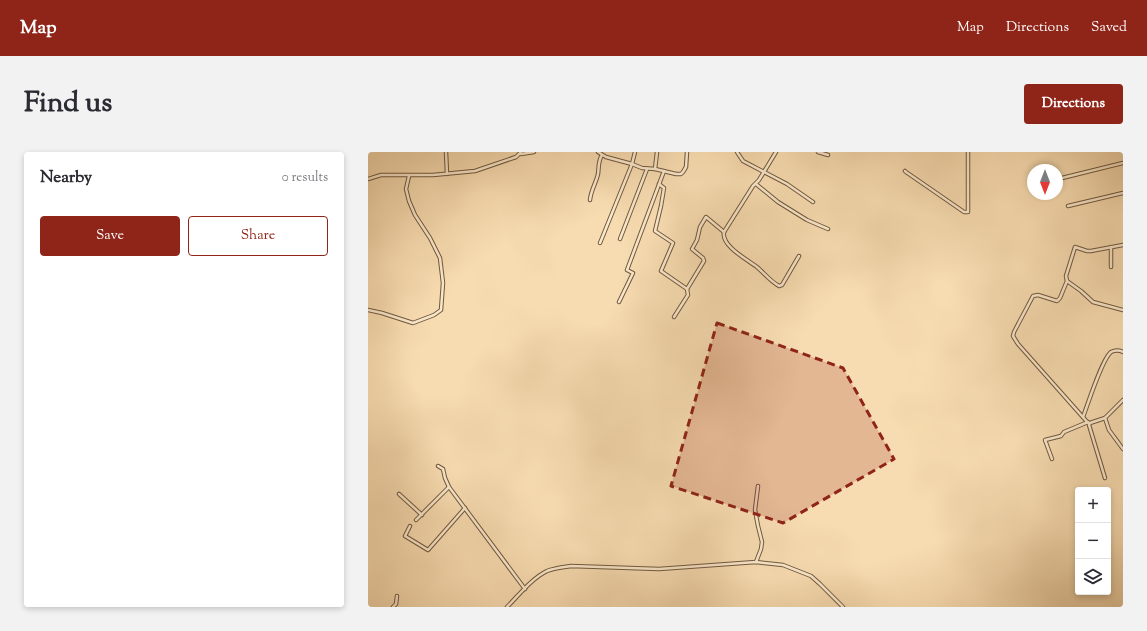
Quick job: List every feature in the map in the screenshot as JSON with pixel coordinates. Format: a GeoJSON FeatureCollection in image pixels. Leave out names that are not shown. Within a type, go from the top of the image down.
{"type":"FeatureCollection","features":[{"type":"Feature","properties":{"kind":"street"},"geometry":{"type":"LineString","coordinates":[[446,152],[447,174]]}},
{"type":"Feature","properties":{"kind":"street"},"geometry":{"type":"LineString","coordinates":[[368,179],[381,175],[409,176],[475,171],[516,157],[521,153],[534,152]]}},
{"type":"Feature","properties":{"kind":"street"},"geometry":{"type":"LineString","coordinates":[[598,152],[602,155],[647,169],[664,170],[676,174],[681,174],[684,172],[686,167],[687,152]]}},
{"type":"Feature","properties":{"kind":"street"},"geometry":{"type":"LineString","coordinates":[[600,244],[636,152]]}},
{"type":"Feature","properties":{"kind":"street"},"geometry":{"type":"LineString","coordinates":[[656,169],[657,152]]}},
{"type":"Feature","properties":{"kind":"street"},"geometry":{"type":"LineString","coordinates":[[737,152],[743,161],[787,184],[813,202]]}},
{"type":"Feature","properties":{"kind":"street"},"geometry":{"type":"LineString","coordinates":[[776,152],[724,232],[724,240],[739,255],[758,268],[779,286],[782,284],[799,256]]}},
{"type":"Feature","properties":{"kind":"street"},"geometry":{"type":"LineString","coordinates":[[818,152],[828,155]]}},
{"type":"Feature","properties":{"kind":"street"},"geometry":{"type":"LineString","coordinates":[[906,171],[964,212],[968,212],[968,152]]}},
{"type":"Feature","properties":{"kind":"street"},"geometry":{"type":"LineString","coordinates":[[590,200],[598,174],[599,159],[602,155]]}},
{"type":"Feature","properties":{"kind":"street"},"geometry":{"type":"LineString","coordinates":[[1063,178],[1123,163]]}},
{"type":"Feature","properties":{"kind":"street"},"geometry":{"type":"LineString","coordinates":[[620,239],[647,169]]}},
{"type":"Feature","properties":{"kind":"street"},"geometry":{"type":"LineString","coordinates":[[619,302],[633,273],[627,270],[628,263],[664,170]]}},
{"type":"Feature","properties":{"kind":"street"},"geometry":{"type":"LineString","coordinates":[[368,310],[413,323],[434,315],[441,310],[443,283],[440,258],[430,238],[414,215],[409,202],[406,189],[409,176]]}},
{"type":"Feature","properties":{"kind":"street"},"geometry":{"type":"LineString","coordinates":[[659,184],[664,188],[655,231],[673,243],[661,271],[687,289]]}},
{"type":"Feature","properties":{"kind":"street"},"geometry":{"type":"LineString","coordinates":[[756,184],[769,193],[778,202],[801,217],[828,229]]}},
{"type":"Feature","properties":{"kind":"street"},"geometry":{"type":"LineString","coordinates":[[1068,206],[1123,193]]}},
{"type":"Feature","properties":{"kind":"street"},"geometry":{"type":"LineString","coordinates":[[674,317],[688,295],[687,289],[704,261],[703,258],[692,249],[697,240],[700,227],[706,217],[724,232]]}},
{"type":"Feature","properties":{"kind":"street"},"geometry":{"type":"LineString","coordinates":[[1105,478],[1089,423],[1018,344],[1013,336],[1033,296],[1038,295],[1057,300],[1060,298],[1067,281],[1066,276],[1075,247],[1087,251],[1123,245]]}},
{"type":"Feature","properties":{"kind":"street"},"geometry":{"type":"LineString","coordinates":[[1111,248],[1111,267]]}},
{"type":"Feature","properties":{"kind":"street"},"geometry":{"type":"LineString","coordinates":[[1067,281],[1093,302],[1123,310]]}},
{"type":"Feature","properties":{"kind":"street"},"geometry":{"type":"LineString","coordinates":[[1083,417],[1100,371],[1108,355],[1113,351],[1119,350],[1123,352]]}},
{"type":"Feature","properties":{"kind":"street"},"geometry":{"type":"LineString","coordinates":[[1052,459],[1045,440],[1061,436],[1064,432],[1105,418],[1123,400]]}},
{"type":"Feature","properties":{"kind":"street"},"geometry":{"type":"LineString","coordinates":[[1105,418],[1109,430],[1123,449]]}},
{"type":"Feature","properties":{"kind":"street"},"geometry":{"type":"LineString","coordinates":[[438,466],[443,469],[449,487],[525,589]]}},
{"type":"Feature","properties":{"kind":"street"},"geometry":{"type":"LineString","coordinates":[[756,562],[762,542],[755,510],[758,486]]}},
{"type":"Feature","properties":{"kind":"street"},"geometry":{"type":"LineString","coordinates":[[416,520],[449,487]]}},
{"type":"Feature","properties":{"kind":"street"},"geometry":{"type":"LineString","coordinates":[[399,494],[422,515]]}},
{"type":"Feature","properties":{"kind":"street"},"geometry":{"type":"LineString","coordinates":[[410,526],[405,536],[428,550],[465,508]]}},
{"type":"Feature","properties":{"kind":"street"},"geometry":{"type":"LineString","coordinates":[[506,607],[547,571],[571,566],[659,569],[756,562],[789,567],[811,576],[844,607]]}},
{"type":"Feature","properties":{"kind":"street"},"geometry":{"type":"LineString","coordinates":[[393,607],[396,604],[397,596]]}},
{"type":"Feature","properties":{"kind":"highlighted area"},"geometry":{"type":"Polygon","coordinates":[[[717,323],[843,368],[894,459],[783,523],[671,486],[717,323]]]}}]}
